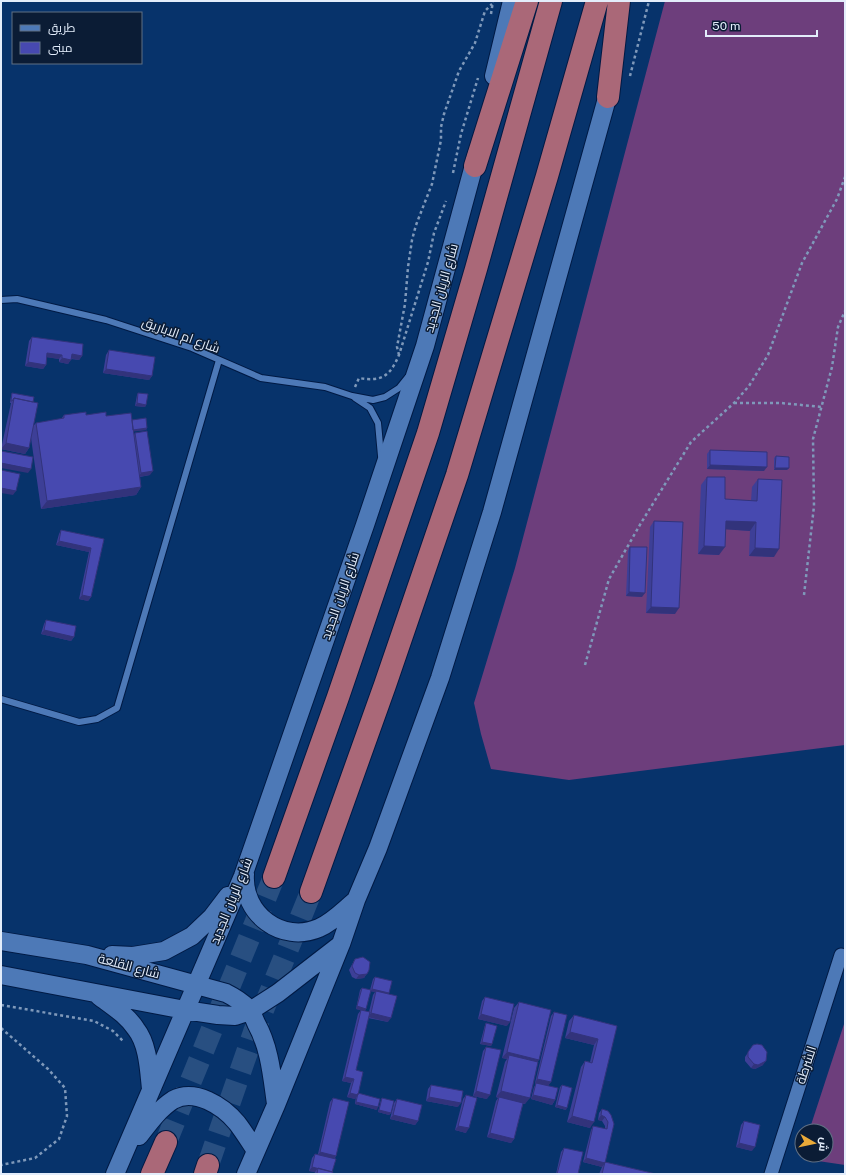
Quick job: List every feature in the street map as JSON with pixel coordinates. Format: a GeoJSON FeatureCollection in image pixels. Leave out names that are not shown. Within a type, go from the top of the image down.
{"type":"FeatureCollection","features":[{"type":"Feature","properties":{"kind":"highway"},"geometry":{"type":"LineString","coordinates":[[475,166],[527,1]]}},
{"type":"Feature","properties":{"kind":"highway"},"geometry":{"type":"LineString","coordinates":[[274,877],[335,705],[428,433],[476,269],[551,1]]}},
{"type":"Feature","properties":{"kind":"highway"},"geometry":{"type":"LineString","coordinates":[[311,892],[385,685],[457,475],[597,1]]}},
{"type":"Feature","properties":{"kind":"highway"},"geometry":{"type":"LineString","coordinates":[[608,97],[619,1]]}},
{"type":"Feature","properties":{"kind":"highway"},"geometry":{"type":"LineString","coordinates":[[152,1174],[166,1142]]}},
{"type":"Feature","properties":{"kind":"main road","name":"شارع الريان الجديد"},"geometry":{"type":"LineString","coordinates":[[115,1174],[245,871],[381,478],[418,364],[475,166],[503,34],[512,1]]}},
{"type":"Feature","properties":{"kind":"main road"},"geometry":{"type":"LineString","coordinates":[[246,1174],[276,1105],[341,944],[356,900],[378,848],[442,671],[492,512],[608,97],[630,1]]}},
{"type":"Feature","properties":{"kind":"main road"},"geometry":{"type":"LineString","coordinates":[[245,871],[245,883],[248,900],[257,914],[270,925],[286,931],[303,932],[320,928],[356,900]]}},
{"type":"Feature","properties":{"kind":"main road"},"geometry":{"type":"LineString","coordinates":[[87,955],[133,956],[164,951],[192,936],[212,917],[245,871]]}},
{"type":"Feature","properties":{"kind":"main road","name":"شارع القلعة"},"geometry":{"type":"LineString","coordinates":[[1,941],[87,955],[226,993],[236,998],[250,1011],[259,1027],[266,1045],[276,1105]]}},
{"type":"Feature","properties":{"kind":"main road"},"geometry":{"type":"LineString","coordinates":[[1,975],[185,1010],[235,1016],[250,1011],[278,993],[341,944]]}},
{"type":"Feature","properties":{"kind":"main road"},"geometry":{"type":"LineString","coordinates":[[97,994],[127,1018],[138,1030],[149,1065],[151,1092]]}},
{"type":"Feature","properties":{"kind":"main road"},"geometry":{"type":"LineString","coordinates":[[123,1157],[158,1112],[173,1100],[187,1095],[206,1100],[227,1113],[237,1124],[256,1151]]}},
{"type":"Feature","properties":{"kind":"street","name":"الشرطة"},"geometry":{"type":"LineString","coordinates":[[771,1174],[841,955]]}},
{"type":"Feature","properties":{"kind":"lane","name":"شارع ام الاباريق"},"geometry":{"type":"LineString","coordinates":[[1,300],[17,299],[106,320],[192,348],[261,378],[325,387],[352,396],[372,400],[386,397],[399,388],[418,364]]}},
{"type":"Feature","properties":{"kind":"lane"},"geometry":{"type":"LineString","coordinates":[[1,699],[79,722],[97,719],[117,708],[219,360]]}},
{"type":"Feature","properties":{"kind":"lane","name":"شارع ام الاباريق"},"geometry":{"type":"LineString","coordinates":[[352,396],[370,408],[378,423],[381,445],[381,478]]}},
{"type":"Feature","properties":{"kind":"path"},"geometry":{"type":"LineString","coordinates":[[490,19],[493,2]]}},
{"type":"Feature","properties":{"kind":"path"},"geometry":{"type":"LineString","coordinates":[[399,355],[397,347],[405,304],[412,240],[416,225],[432,184],[441,140],[441,127],[444,114],[459,71],[475,43],[484,11],[493,2]]}},
{"type":"Feature","properties":{"kind":"path"},"geometry":{"type":"LineString","coordinates":[[452,178],[462,134],[478,77]]}},
{"type":"Feature","properties":{"kind":"path"},"geometry":{"type":"LineString","coordinates":[[585,665],[609,579],[641,523],[691,442],[734,403],[749,386],[768,355],[802,263],[837,199],[845,178]]}},
{"type":"Feature","properties":{"kind":"path"},"geometry":{"type":"LineString","coordinates":[[352,396],[359,378],[376,379],[384,377],[394,366],[399,355],[428,262],[434,233],[448,197]]}},
{"type":"Feature","properties":{"kind":"path"},"geometry":{"type":"LineString","coordinates":[[804,595],[814,506],[813,439],[832,367],[838,327],[845,311]]}},
{"type":"Feature","properties":{"kind":"path"},"geometry":{"type":"LineString","coordinates":[[734,403],[781,403],[822,407]]}},
{"type":"Feature","properties":{"kind":"path"},"geometry":{"type":"LineString","coordinates":[[1,1005],[94,1021],[113,1031],[126,1044]]}},
{"type":"Feature","properties":{"kind":"path"},"geometry":{"type":"LineString","coordinates":[[1,1165],[35,1158],[59,1139],[67,1116],[65,1088],[48,1069],[2,1029]]}},
{"type":"Feature","properties":{"kind":"shaded area"},"geometry":{"type":"Polygon","coordinates":[[[665,1],[845,1],[845,745],[569,780],[491,769],[474,703],[515,568],[665,1]]]}},
{"type":"Feature","properties":{"kind":"shaded area"},"geometry":{"type":"Polygon","coordinates":[[[845,1021],[845,1165],[832,1163],[834,1163],[834,1123],[812,1123],[845,1021]]]}},
{"type":"Feature","properties":{"kind":"building"},"geometry":{"type":"Polygon","coordinates":[[[32,337],[83,344],[82,356],[72,354],[71,360],[62,358],[62,355],[47,353],[46,365],[28,362],[32,337]]]}},
{"type":"Feature","properties":{"kind":"building"},"geometry":{"type":"Polygon","coordinates":[[[109,350],[155,357],[152,376],[106,369],[109,350]]]}},
{"type":"Feature","properties":{"kind":"building"},"geometry":{"type":"Polygon","coordinates":[[[12,393],[34,397],[33,402],[14,398],[11,401],[12,393]]]}},
{"type":"Feature","properties":{"kind":"building"},"geometry":{"type":"Polygon","coordinates":[[[138,393],[148,394],[146,405],[137,403],[138,393]]]}},
{"type":"Feature","properties":{"kind":"building"},"geometry":{"type":"Polygon","coordinates":[[[14,398],[38,403],[29,448],[6,443],[14,398]]]}},
{"type":"Feature","properties":{"kind":"building"},"geometry":{"type":"Polygon","coordinates":[[[86,412],[86,415],[106,412],[106,416],[131,413],[141,487],[47,501],[36,423],[64,418],[64,415],[86,412]]]}},
{"type":"Feature","properties":{"kind":"building"},"geometry":{"type":"Polygon","coordinates":[[[146,418],[147,428],[133,430],[132,420],[146,418]]]}},
{"type":"Feature","properties":{"kind":"building"},"geometry":{"type":"Polygon","coordinates":[[[147,431],[153,471],[141,473],[135,433],[147,431]]]}},
{"type":"Feature","properties":{"kind":"building"},"geometry":{"type":"Polygon","coordinates":[[[710,450],[767,452],[767,467],[710,465],[710,450]]]}},
{"type":"Feature","properties":{"kind":"building"},"geometry":{"type":"Polygon","coordinates":[[[1,451],[33,457],[31,469],[1,463],[1,451]]]}},
{"type":"Feature","properties":{"kind":"building"},"geometry":{"type":"Polygon","coordinates":[[[776,456],[789,457],[789,468],[775,468],[776,456]]]}},
{"type":"Feature","properties":{"kind":"building"},"geometry":{"type":"Polygon","coordinates":[[[1,470],[20,474],[16,491],[1,488],[1,470]]]}},
{"type":"Feature","properties":{"kind":"building"},"geometry":{"type":"Polygon","coordinates":[[[707,477],[725,477],[725,499],[757,501],[758,479],[782,480],[779,549],[755,548],[756,522],[726,521],[725,547],[704,546],[707,477]]]}},
{"type":"Feature","properties":{"kind":"building"},"geometry":{"type":"Polygon","coordinates":[[[654,521],[683,522],[679,608],[651,607],[654,521]]]}},
{"type":"Feature","properties":{"kind":"building"},"geometry":{"type":"Polygon","coordinates":[[[61,530],[104,539],[91,597],[82,595],[91,548],[59,541],[61,530]]]}},
{"type":"Feature","properties":{"kind":"building"},"geometry":{"type":"Polygon","coordinates":[[[630,547],[647,547],[645,593],[629,592],[630,547]]]}},
{"type":"Feature","properties":{"kind":"building"},"geometry":{"type":"Polygon","coordinates":[[[46,620],[76,626],[74,637],[44,630],[46,620]]]}},
{"type":"Feature","properties":{"kind":"building"},"geometry":{"type":"Polygon","coordinates":[[[363,957],[370,962],[369,970],[367,974],[359,975],[355,973],[352,966],[355,959],[363,957]]]}},
{"type":"Feature","properties":{"kind":"building"},"geometry":{"type":"Polygon","coordinates":[[[375,977],[392,981],[389,993],[372,989],[375,977]]]}},
{"type":"Feature","properties":{"kind":"building"},"geometry":{"type":"Polygon","coordinates":[[[362,988],[371,990],[366,1009],[357,1006],[362,988]]]}},
{"type":"Feature","properties":{"kind":"building"},"geometry":{"type":"Polygon","coordinates":[[[376,991],[397,996],[391,1018],[371,1013],[376,991]]]}},
{"type":"Feature","properties":{"kind":"building"},"geometry":{"type":"Polygon","coordinates":[[[485,997],[514,1004],[510,1022],[481,1014],[485,997]]]}},
{"type":"Feature","properties":{"kind":"building"},"geometry":{"type":"Polygon","coordinates":[[[519,1002],[551,1010],[539,1060],[507,1052],[519,1002]]]}},
{"type":"Feature","properties":{"kind":"building"},"geometry":{"type":"Polygon","coordinates":[[[361,1010],[370,1012],[356,1070],[363,1072],[358,1095],[350,1093],[354,1079],[345,1077],[361,1010]]]}},
{"type":"Feature","properties":{"kind":"building"},"geometry":{"type":"Polygon","coordinates":[[[554,1012],[567,1015],[551,1082],[537,1079],[554,1012]]]}},
{"type":"Feature","properties":{"kind":"building"},"geometry":{"type":"Polygon","coordinates":[[[574,1015],[617,1026],[594,1122],[572,1116],[585,1061],[592,1063],[598,1039],[570,1032],[574,1015]]]}},
{"type":"Feature","properties":{"kind":"building"},"geometry":{"type":"Polygon","coordinates":[[[486,1023],[497,1026],[492,1044],[482,1042],[486,1023]]]}},
{"type":"Feature","properties":{"kind":"building"},"geometry":{"type":"Polygon","coordinates":[[[753,1045],[762,1045],[767,1052],[766,1061],[758,1065],[754,1064],[748,1057],[748,1052],[753,1045]]]}},
{"type":"Feature","properties":{"kind":"building"},"geometry":{"type":"Polygon","coordinates":[[[486,1047],[501,1050],[490,1095],[476,1091],[486,1047]]]}},
{"type":"Feature","properties":{"kind":"building"},"geometry":{"type":"Polygon","coordinates":[[[509,1055],[538,1062],[530,1098],[501,1091],[509,1055]]]}},
{"type":"Feature","properties":{"kind":"building"},"geometry":{"type":"Polygon","coordinates":[[[536,1083],[558,1088],[555,1100],[533,1095],[536,1083]]]}},
{"type":"Feature","properties":{"kind":"building"},"geometry":{"type":"Polygon","coordinates":[[[431,1085],[463,1091],[461,1103],[429,1097],[431,1085]]]}},
{"type":"Feature","properties":{"kind":"building"},"geometry":{"type":"Polygon","coordinates":[[[562,1085],[572,1088],[567,1108],[557,1105],[562,1085]]]}},
{"type":"Feature","properties":{"kind":"building"},"geometry":{"type":"Polygon","coordinates":[[[358,1093],[380,1099],[378,1107],[356,1102],[358,1093]]]}},
{"type":"Feature","properties":{"kind":"building"},"geometry":{"type":"Polygon","coordinates":[[[466,1095],[477,1098],[469,1128],[458,1126],[466,1095]]]}},
{"type":"Feature","properties":{"kind":"building"},"geometry":{"type":"Polygon","coordinates":[[[499,1097],[523,1103],[514,1139],[490,1133],[499,1097]]]}},
{"type":"Feature","properties":{"kind":"building"},"geometry":{"type":"Polygon","coordinates":[[[333,1098],[349,1102],[336,1156],[320,1152],[333,1098]]]}},
{"type":"Feature","properties":{"kind":"building"},"geometry":{"type":"Polygon","coordinates":[[[382,1098],[394,1101],[391,1113],[379,1110],[382,1098]]]}},
{"type":"Feature","properties":{"kind":"building"},"geometry":{"type":"Polygon","coordinates":[[[397,1099],[422,1105],[418,1121],[393,1115],[397,1099]]]}},
{"type":"Feature","properties":{"kind":"building"},"geometry":{"type":"Polygon","coordinates":[[[602,1109],[608,1111],[614,1124],[605,1163],[586,1158],[593,1126],[607,1129],[608,1122],[605,1117],[601,1115],[602,1109]]]}},
{"type":"Feature","properties":{"kind":"building"},"geometry":{"type":"Polygon","coordinates":[[[744,1121],[760,1125],[755,1147],[739,1143],[744,1121]]]}},
{"type":"Feature","properties":{"kind":"building"},"geometry":{"type":"Polygon","coordinates":[[[564,1148],[583,1152],[578,1174],[557,1174],[564,1148]]]}},
{"type":"Feature","properties":{"kind":"building"},"geometry":{"type":"Polygon","coordinates":[[[315,1154],[336,1159],[332,1172],[312,1167],[315,1154]]]}},
{"type":"Feature","properties":{"kind":"building"},"geometry":{"type":"Polygon","coordinates":[[[605,1162],[656,1174],[602,1174],[605,1162]]]}},
{"type":"Feature","properties":{"kind":"building"},"geometry":{"type":"Polygon","coordinates":[[[318,1168],[333,1172],[332,1174],[317,1174],[318,1168]]]}},
{"type":"Feature","properties":{"kind":"tunnel"},"geometry":{"type":"LineString","coordinates":[[166,1142],[274,877]]}},
{"type":"Feature","properties":{"kind":"tunnel"},"geometry":{"type":"LineString","coordinates":[[208,1165],[254,1032],[311,892]]}}]}
